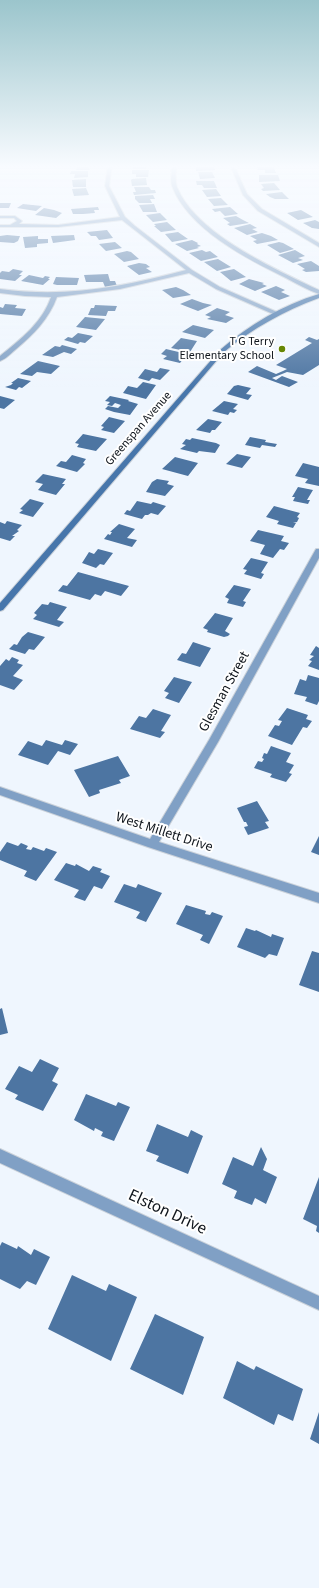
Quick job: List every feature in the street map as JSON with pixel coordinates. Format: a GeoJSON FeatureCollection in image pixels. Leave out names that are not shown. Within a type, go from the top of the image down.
{"type":"FeatureCollection","features":[{"type":"Feature","properties":{"kind":"street"},"geometry":{"type":"LineString","coordinates":[[150,239],[190,271],[218,288],[275,313]]}},
{"type":"Feature","properties":{"kind":"street"},"geometry":{"type":"LineString","coordinates":[[221,239],[268,268],[319,292]]}},
{"type":"Feature","properties":{"kind":"street"},"geometry":{"type":"LineString","coordinates":[[309,239],[319,245]]}},
{"type":"Feature","properties":{"kind":"street"},"geometry":{"type":"LineString","coordinates":[[0,291],[54,296],[110,290],[190,271]]}},
{"type":"Feature","properties":{"kind":"street"},"geometry":{"type":"LineString","coordinates":[[0,358],[37,327],[46,314],[54,296]]}},
{"type":"Feature","properties":{"kind":"street","name":"Greenspan Avenue"},"geometry":{"type":"LineString","coordinates":[[0,608],[222,351],[250,328],[275,313],[319,296]]}},
{"type":"Feature","properties":{"kind":"street","name":"Glesman Street"},"geometry":{"type":"LineString","coordinates":[[152,844],[213,742],[319,551]]}},
{"type":"Feature","properties":{"kind":"street","name":"West Millett Drive"},"geometry":{"type":"LineString","coordinates":[[0,791],[152,844],[319,898]]}},
{"type":"Feature","properties":{"kind":"street","name":"Elston Drive"},"geometry":{"type":"LineString","coordinates":[[0,1156],[319,1303]]}},
{"type":"Feature","properties":{"kind":"building"},"geometry":{"type":"Polygon","coordinates":[[[0,239],[19,239],[14,243],[0,242],[0,239]]]}},
{"type":"Feature","properties":{"kind":"building"},"geometry":{"type":"Polygon","coordinates":[[[23,239],[48,239],[48,243],[37,244],[37,247],[25,248],[23,239]]]}},
{"type":"Feature","properties":{"kind":"building"},"geometry":{"type":"Polygon","coordinates":[[[52,239],[75,240],[53,243],[52,239]]]}},
{"type":"Feature","properties":{"kind":"building"},"geometry":{"type":"Polygon","coordinates":[[[169,239],[187,239],[172,242],[169,239]]]}},
{"type":"Feature","properties":{"kind":"building"},"geometry":{"type":"Polygon","coordinates":[[[255,239],[278,240],[257,244],[253,241],[257,240],[255,239]]]}},
{"type":"Feature","properties":{"kind":"building"},"geometry":{"type":"Polygon","coordinates":[[[192,240],[201,246],[197,247],[199,248],[187,251],[175,244],[192,240]]]}},
{"type":"Feature","properties":{"kind":"building"},"geometry":{"type":"Polygon","coordinates":[[[115,242],[122,248],[106,251],[99,244],[115,242]]]}},
{"type":"Feature","properties":{"kind":"building"},"geometry":{"type":"Polygon","coordinates":[[[279,242],[294,249],[280,253],[267,245],[279,242]]]}},
{"type":"Feature","properties":{"kind":"building"},"geometry":{"type":"Polygon","coordinates":[[[202,250],[206,252],[210,251],[218,257],[201,261],[189,253],[202,250]]]}},
{"type":"Feature","properties":{"kind":"building"},"geometry":{"type":"Polygon","coordinates":[[[295,250],[305,256],[298,258],[303,260],[293,263],[278,255],[295,250]]]}},
{"type":"Feature","properties":{"kind":"building"},"geometry":{"type":"Polygon","coordinates":[[[127,251],[131,252],[139,259],[124,262],[114,254],[127,251]]]}},
{"type":"Feature","properties":{"kind":"building"},"geometry":{"type":"Polygon","coordinates":[[[218,259],[231,267],[217,271],[204,262],[218,259]]]}},
{"type":"Feature","properties":{"kind":"building"},"geometry":{"type":"Polygon","coordinates":[[[311,261],[319,266],[319,271],[306,272],[302,270],[305,269],[297,264],[311,261]]]}},
{"type":"Feature","properties":{"kind":"building"},"geometry":{"type":"Polygon","coordinates":[[[139,263],[146,264],[150,267],[146,268],[152,272],[139,275],[127,266],[139,263]]]}},
{"type":"Feature","properties":{"kind":"building"},"geometry":{"type":"Polygon","coordinates":[[[13,269],[23,271],[19,275],[22,275],[15,281],[0,279],[0,273],[2,271],[9,272],[13,269]]]}},
{"type":"Feature","properties":{"kind":"building"},"geometry":{"type":"Polygon","coordinates":[[[234,269],[246,277],[231,281],[220,272],[234,269]]]}},
{"type":"Feature","properties":{"kind":"building"},"geometry":{"type":"Polygon","coordinates":[[[108,274],[110,281],[115,281],[117,286],[105,287],[103,282],[86,282],[84,275],[108,274]]]}},
{"type":"Feature","properties":{"kind":"building"},"geometry":{"type":"Polygon","coordinates":[[[29,275],[43,278],[45,276],[50,277],[48,279],[50,279],[43,285],[21,281],[29,275]]]}},
{"type":"Feature","properties":{"kind":"building"},"geometry":{"type":"Polygon","coordinates":[[[56,277],[79,278],[77,285],[57,285],[53,284],[56,277]]]}},
{"type":"Feature","properties":{"kind":"building"},"geometry":{"type":"Polygon","coordinates":[[[249,279],[264,283],[262,284],[267,286],[255,291],[239,284],[249,279]]]}},
{"type":"Feature","properties":{"kind":"building"},"geometry":{"type":"Polygon","coordinates":[[[276,286],[285,290],[281,292],[290,296],[279,300],[261,292],[276,286]]]}},
{"type":"Feature","properties":{"kind":"building"},"geometry":{"type":"Polygon","coordinates":[[[176,287],[191,295],[173,298],[162,290],[176,287]]]}},
{"type":"Feature","properties":{"kind":"building"},"geometry":{"type":"Polygon","coordinates":[[[192,299],[212,305],[198,311],[180,304],[192,299]]]}},
{"type":"Feature","properties":{"kind":"building"},"geometry":{"type":"Polygon","coordinates":[[[5,304],[17,305],[15,308],[26,309],[22,316],[0,314],[0,307],[3,308],[5,304]]]}},
{"type":"Feature","properties":{"kind":"building"},"geometry":{"type":"Polygon","coordinates":[[[95,305],[117,306],[115,311],[108,311],[106,316],[88,315],[91,308],[94,308],[95,305]]]}},
{"type":"Feature","properties":{"kind":"building"},"geometry":{"type":"Polygon","coordinates":[[[217,308],[230,312],[225,315],[234,318],[226,323],[207,319],[211,317],[205,315],[217,308]]]}},
{"type":"Feature","properties":{"kind":"building"},"geometry":{"type":"Polygon","coordinates":[[[85,317],[105,319],[96,330],[76,327],[85,317]]]}},
{"type":"Feature","properties":{"kind":"building"},"geometry":{"type":"Polygon","coordinates":[[[193,325],[214,330],[205,338],[182,332],[193,325]]]}},
{"type":"Feature","properties":{"kind":"building"},"geometry":{"type":"Polygon","coordinates":[[[78,333],[93,336],[85,343],[80,342],[78,344],[64,340],[68,337],[72,338],[78,333]]]}},
{"type":"Feature","properties":{"kind":"building"},"geometry":{"type":"Polygon","coordinates":[[[309,337],[317,340],[319,339],[319,365],[303,375],[287,372],[272,378],[276,380],[282,376],[298,382],[289,387],[248,372],[257,366],[276,374],[287,369],[276,365],[312,343],[305,340],[309,337]]]}},
{"type":"Feature","properties":{"kind":"building"},"geometry":{"type":"Polygon","coordinates":[[[181,338],[197,341],[190,352],[171,348],[181,338]]]}},
{"type":"Feature","properties":{"kind":"building"},"geometry":{"type":"Polygon","coordinates":[[[62,345],[77,349],[71,354],[64,352],[53,357],[42,355],[55,346],[60,347],[62,345]]]}},
{"type":"Feature","properties":{"kind":"building"},"geometry":{"type":"Polygon","coordinates":[[[166,349],[187,354],[180,363],[163,359],[167,356],[161,354],[166,349]]]}},
{"type":"Feature","properties":{"kind":"building"},"geometry":{"type":"Polygon","coordinates":[[[38,361],[60,366],[51,374],[37,372],[32,376],[20,374],[38,361]]]}},
{"type":"Feature","properties":{"kind":"building"},"geometry":{"type":"Polygon","coordinates":[[[160,368],[170,370],[160,380],[152,378],[149,381],[138,378],[145,369],[157,372],[160,368]]]}},
{"type":"Feature","properties":{"kind":"building"},"geometry":{"type":"Polygon","coordinates":[[[18,378],[31,381],[22,388],[19,387],[16,390],[5,387],[11,385],[13,383],[11,383],[18,378]]]}},
{"type":"Feature","properties":{"kind":"building"},"geometry":{"type":"Polygon","coordinates":[[[143,382],[156,385],[146,399],[123,393],[128,386],[137,388],[143,382]]]}},
{"type":"Feature","properties":{"kind":"building"},"geometry":{"type":"Polygon","coordinates":[[[238,385],[251,388],[246,394],[252,395],[248,400],[227,394],[234,386],[238,385]]]}},
{"type":"Feature","properties":{"kind":"building"},"geometry":{"type":"Polygon","coordinates":[[[0,396],[15,400],[4,409],[0,408],[0,396]]]}},
{"type":"Feature","properties":{"kind":"building"},"geometry":{"type":"Polygon","coordinates":[[[110,396],[129,400],[128,401],[138,404],[130,415],[114,412],[105,409],[108,406],[118,408],[121,405],[115,403],[112,406],[107,405],[110,402],[105,401],[110,396]]]}},
{"type":"Feature","properties":{"kind":"building"},"geometry":{"type":"Polygon","coordinates":[[[224,401],[238,404],[233,409],[237,410],[234,413],[230,412],[228,415],[212,411],[224,401]]]}},
{"type":"Feature","properties":{"kind":"building"},"geometry":{"type":"Polygon","coordinates":[[[109,417],[125,421],[114,433],[101,430],[104,427],[101,426],[109,417]]]}},
{"type":"Feature","properties":{"kind":"building"},"geometry":{"type":"Polygon","coordinates":[[[208,419],[222,422],[210,433],[196,430],[208,419]]]}},
{"type":"Feature","properties":{"kind":"building"},"geometry":{"type":"Polygon","coordinates":[[[83,434],[107,439],[96,451],[77,447],[79,444],[75,443],[83,434]]]}},
{"type":"Feature","properties":{"kind":"building"},"geometry":{"type":"Polygon","coordinates":[[[250,437],[277,444],[275,447],[262,445],[260,448],[245,445],[250,437]]]}},
{"type":"Feature","properties":{"kind":"building"},"geometry":{"type":"Polygon","coordinates":[[[192,438],[220,445],[215,453],[199,451],[197,453],[180,449],[186,445],[182,444],[186,439],[190,440],[192,438]]]}},
{"type":"Feature","properties":{"kind":"building"},"geometry":{"type":"Polygon","coordinates":[[[237,454],[251,457],[242,468],[226,464],[237,454]]]}},
{"type":"Feature","properties":{"kind":"building"},"geometry":{"type":"Polygon","coordinates":[[[72,455],[86,459],[83,463],[85,464],[77,472],[56,466],[61,461],[66,462],[72,455]]]}},
{"type":"Feature","properties":{"kind":"building"},"geometry":{"type":"Polygon","coordinates":[[[175,457],[198,463],[188,476],[162,469],[175,457]]]}},
{"type":"Feature","properties":{"kind":"building"},"geometry":{"type":"Polygon","coordinates":[[[303,463],[319,467],[319,486],[305,483],[308,479],[295,476],[303,463]]]}},
{"type":"Feature","properties":{"kind":"building"},"geometry":{"type":"Polygon","coordinates":[[[43,474],[66,479],[62,484],[65,484],[56,495],[38,490],[43,484],[35,482],[43,474]]]}},
{"type":"Feature","properties":{"kind":"building"},"geometry":{"type":"Polygon","coordinates":[[[157,479],[169,481],[167,484],[174,486],[165,496],[146,492],[152,482],[157,479]]]}},
{"type":"Feature","properties":{"kind":"building"},"geometry":{"type":"Polygon","coordinates":[[[298,487],[313,490],[307,500],[310,500],[308,504],[293,501],[295,497],[292,497],[298,487]]]}},
{"type":"Feature","properties":{"kind":"building"},"geometry":{"type":"Polygon","coordinates":[[[30,499],[44,503],[33,517],[19,513],[23,510],[20,509],[30,499]]]}},
{"type":"Feature","properties":{"kind":"building"},"geometry":{"type":"Polygon","coordinates":[[[137,501],[151,504],[153,502],[166,506],[158,515],[151,513],[145,515],[142,519],[124,514],[127,510],[130,511],[137,501]]]}},
{"type":"Feature","properties":{"kind":"building"},"geometry":{"type":"Polygon","coordinates":[[[274,506],[300,513],[297,517],[299,518],[297,522],[293,523],[296,523],[293,528],[277,524],[279,521],[266,517],[274,506]]]}},
{"type":"Feature","properties":{"kind":"building"},"geometry":{"type":"Polygon","coordinates":[[[7,521],[22,525],[17,530],[19,531],[12,536],[15,536],[10,541],[0,538],[0,522],[5,524],[7,521]]]}},
{"type":"Feature","properties":{"kind":"building"},"geometry":{"type":"Polygon","coordinates":[[[119,524],[135,529],[127,538],[137,540],[132,547],[104,539],[108,534],[110,535],[112,532],[110,532],[119,524]]]}},
{"type":"Feature","properties":{"kind":"building"},"geometry":{"type":"Polygon","coordinates":[[[258,530],[284,536],[281,541],[289,543],[284,550],[280,549],[273,558],[260,554],[265,545],[250,541],[258,530]]]}},
{"type":"Feature","properties":{"kind":"building"},"geometry":{"type":"Polygon","coordinates":[[[98,549],[113,553],[104,565],[100,564],[96,568],[82,563],[89,552],[94,554],[98,549]]]}},
{"type":"Feature","properties":{"kind":"building"},"geometry":{"type":"Polygon","coordinates":[[[251,558],[268,562],[261,573],[264,574],[261,579],[244,574],[247,570],[243,569],[251,558]]]}},
{"type":"Feature","properties":{"kind":"building"},"geometry":{"type":"Polygon","coordinates":[[[78,572],[129,586],[121,596],[105,591],[101,596],[95,594],[90,600],[58,591],[63,585],[67,586],[78,572]]]}},
{"type":"Feature","properties":{"kind":"building"},"geometry":{"type":"Polygon","coordinates":[[[234,585],[251,589],[243,601],[246,602],[243,607],[227,603],[229,599],[225,597],[234,585]]]}},
{"type":"Feature","properties":{"kind":"building"},"geometry":{"type":"Polygon","coordinates":[[[50,602],[67,607],[57,620],[64,622],[59,627],[33,619],[37,615],[34,613],[42,604],[48,605],[50,602]]]}},
{"type":"Feature","properties":{"kind":"building"},"geometry":{"type":"Polygon","coordinates":[[[215,613],[233,618],[225,631],[230,634],[228,636],[224,637],[207,632],[208,630],[203,628],[215,613]]]}},
{"type":"Feature","properties":{"kind":"building"},"geometry":{"type":"Polygon","coordinates":[[[28,632],[45,637],[34,650],[29,649],[25,654],[9,649],[14,644],[17,645],[22,637],[28,632]]]}},
{"type":"Feature","properties":{"kind":"building"},"geometry":{"type":"Polygon","coordinates":[[[193,642],[211,648],[200,667],[177,660],[182,653],[186,654],[193,642]]]}},
{"type":"Feature","properties":{"kind":"building"},"geometry":{"type":"Polygon","coordinates":[[[316,646],[319,648],[319,670],[308,666],[312,661],[309,660],[314,656],[310,655],[316,646]]]}},
{"type":"Feature","properties":{"kind":"building"},"geometry":{"type":"Polygon","coordinates":[[[12,657],[19,660],[17,663],[23,665],[13,676],[23,680],[14,690],[0,685],[0,666],[6,659],[9,661],[12,657]]]}},
{"type":"Feature","properties":{"kind":"building"},"geometry":{"type":"Polygon","coordinates":[[[308,675],[319,678],[319,701],[317,705],[305,701],[307,697],[294,694],[300,679],[306,681],[308,675]]]}},
{"type":"Feature","properties":{"kind":"building"},"geometry":{"type":"Polygon","coordinates":[[[174,677],[192,682],[179,703],[165,698],[169,693],[164,691],[174,677]]]}},
{"type":"Feature","properties":{"kind":"building"},"geometry":{"type":"Polygon","coordinates":[[[287,708],[308,715],[306,719],[312,721],[307,728],[303,727],[292,745],[268,736],[275,725],[279,726],[282,721],[278,720],[287,708]]]}},
{"type":"Feature","properties":{"kind":"building"},"geometry":{"type":"Polygon","coordinates":[[[153,709],[171,715],[161,731],[165,732],[160,738],[130,729],[139,716],[146,718],[153,709]]]}},
{"type":"Feature","properties":{"kind":"building"},"geometry":{"type":"Polygon","coordinates":[[[46,740],[62,745],[65,740],[78,744],[70,755],[58,751],[48,765],[18,755],[28,741],[42,746],[46,740]]]}},
{"type":"Feature","properties":{"kind":"building"},"geometry":{"type":"Polygon","coordinates":[[[271,746],[291,753],[286,762],[294,765],[289,773],[292,774],[286,782],[270,777],[272,774],[254,768],[258,761],[262,762],[264,759],[262,758],[264,753],[267,754],[271,746]]]}},
{"type":"Feature","properties":{"kind":"building"},"geometry":{"type":"Polygon","coordinates":[[[118,756],[130,776],[119,780],[121,783],[99,790],[100,793],[89,797],[74,770],[118,756]]]}},
{"type":"Feature","properties":{"kind":"building"},"geometry":{"type":"Polygon","coordinates":[[[257,801],[269,821],[265,822],[269,828],[248,835],[244,827],[248,826],[246,822],[244,822],[237,808],[257,801]]]}},
{"type":"Feature","properties":{"kind":"building"},"geometry":{"type":"Polygon","coordinates":[[[319,836],[319,855],[311,852],[319,836]]]}},
{"type":"Feature","properties":{"kind":"building"},"geometry":{"type":"Polygon","coordinates":[[[7,842],[18,846],[21,843],[28,846],[26,849],[31,850],[33,847],[44,851],[46,848],[57,852],[36,881],[24,876],[27,871],[0,860],[0,852],[7,842]]]}},
{"type":"Feature","properties":{"kind":"building"},"geometry":{"type":"Polygon","coordinates":[[[66,863],[75,866],[76,864],[89,871],[93,866],[102,869],[100,872],[110,876],[102,889],[94,886],[85,901],[74,897],[79,890],[54,880],[66,863]]]}},
{"type":"Feature","properties":{"kind":"building"},"geometry":{"type":"Polygon","coordinates":[[[124,884],[136,888],[138,884],[162,893],[146,922],[136,918],[140,912],[114,902],[124,884]]]}},
{"type":"Feature","properties":{"kind":"building"},"geometry":{"type":"Polygon","coordinates":[[[186,905],[206,911],[205,914],[210,915],[212,912],[223,916],[209,944],[200,940],[203,935],[176,924],[186,905]]]}},
{"type":"Feature","properties":{"kind":"building"},"geometry":{"type":"Polygon","coordinates":[[[246,928],[256,930],[271,937],[272,934],[284,938],[277,956],[269,954],[265,958],[237,947],[246,928]]]}},
{"type":"Feature","properties":{"kind":"building"},"geometry":{"type":"Polygon","coordinates":[[[312,951],[319,953],[319,992],[299,985],[312,951]]]}},
{"type":"Feature","properties":{"kind":"building"},"geometry":{"type":"Polygon","coordinates":[[[2,1008],[8,1033],[0,1035],[0,1009],[2,1008]]]}},
{"type":"Feature","properties":{"kind":"building"},"geometry":{"type":"Polygon","coordinates":[[[40,1059],[59,1068],[52,1081],[58,1084],[43,1111],[15,1099],[18,1095],[5,1089],[19,1066],[32,1072],[40,1059]]]}},
{"type":"Feature","properties":{"kind":"building"},"geometry":{"type":"Polygon","coordinates":[[[86,1094],[116,1106],[118,1102],[130,1107],[114,1141],[101,1136],[103,1132],[95,1128],[94,1131],[74,1120],[86,1094]]]}},
{"type":"Feature","properties":{"kind":"building"},"geometry":{"type":"Polygon","coordinates":[[[157,1124],[188,1137],[191,1130],[203,1136],[188,1174],[156,1161],[159,1156],[146,1151],[157,1124]]]}},
{"type":"Feature","properties":{"kind":"building"},"geometry":{"type":"Polygon","coordinates":[[[261,1147],[267,1159],[263,1170],[277,1177],[266,1204],[255,1198],[252,1205],[234,1198],[237,1191],[222,1184],[233,1157],[253,1166],[261,1147]]]}},
{"type":"Feature","properties":{"kind":"building"},"geometry":{"type":"Polygon","coordinates":[[[319,1177],[319,1233],[316,1231],[317,1226],[303,1219],[319,1177]]]}},
{"type":"Feature","properties":{"kind":"building"},"geometry":{"type":"Polygon","coordinates":[[[2,1242],[17,1249],[18,1246],[31,1255],[34,1249],[50,1257],[36,1285],[27,1281],[20,1289],[0,1279],[0,1246],[2,1242]]]}},
{"type":"Feature","properties":{"kind":"building"},"geometry":{"type":"Polygon","coordinates":[[[72,1275],[106,1291],[109,1284],[137,1297],[111,1361],[48,1329],[72,1275]]]}},
{"type":"Feature","properties":{"kind":"building"},"geometry":{"type":"Polygon","coordinates":[[[155,1314],[204,1337],[183,1395],[130,1369],[155,1314]]]}},
{"type":"Feature","properties":{"kind":"building"},"geometry":{"type":"Polygon","coordinates":[[[237,1361],[254,1370],[256,1366],[303,1389],[293,1421],[278,1414],[274,1425],[223,1398],[237,1361]]]}},
{"type":"Feature","properties":{"kind":"building"},"geometry":{"type":"Polygon","coordinates":[[[319,1412],[319,1444],[310,1439],[319,1412]]]}},
{"type":"Feature","properties":{"kind":"place","name":"T G Terry Elementary School"},"geometry":{"type":"Point","coordinates":[282,349]}}]}
